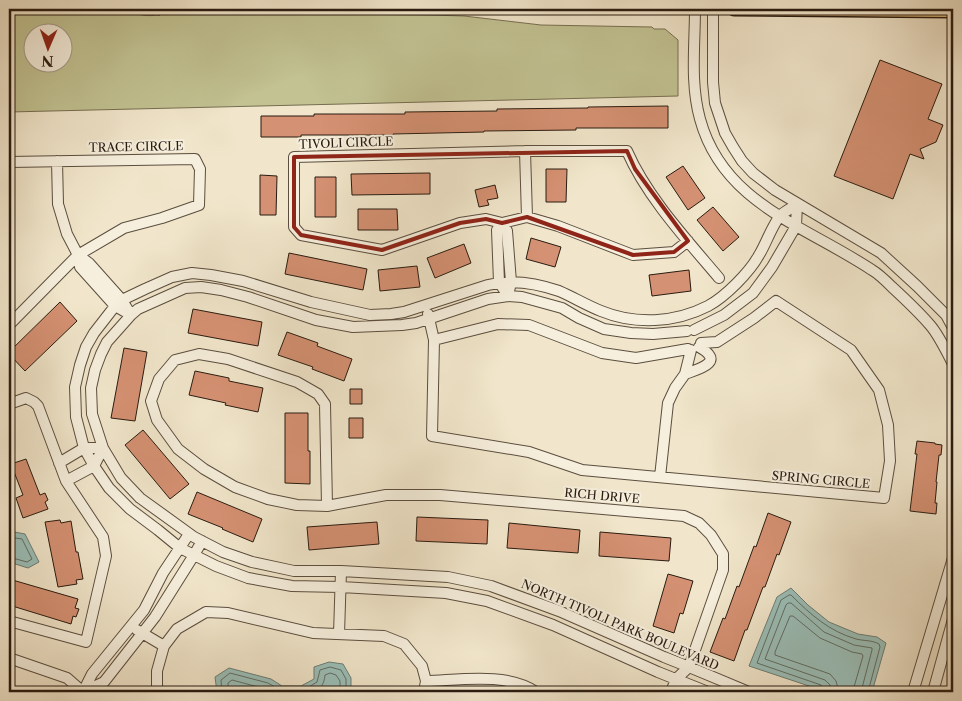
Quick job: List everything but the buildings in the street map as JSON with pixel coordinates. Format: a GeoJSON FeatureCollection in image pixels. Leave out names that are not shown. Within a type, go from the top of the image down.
{"type":"FeatureCollection","features":[{"type":"Feature","properties":{"kind":"main road"},"geometry":{"type":"LineString","coordinates":[[734,9],[953,11]]}},
{"type":"Feature","properties":{"kind":"street"},"geometry":{"type":"LineString","coordinates":[[695,9],[694,88],[696,104],[708,142],[721,164],[747,193],[765,207],[873,270],[931,326],[953,364]]}},
{"type":"Feature","properties":{"kind":"street"},"geometry":{"type":"LineString","coordinates":[[713,9],[713,82],[717,110],[725,133],[742,160],[765,184],[881,253],[946,315],[953,328]]}},
{"type":"Feature","properties":{"kind":"street"},"geometry":{"type":"LineString","coordinates":[[525,151],[527,217]]}},
{"type":"Feature","properties":{"kind":"street","name":"TIVOLI CIRCLE"},"geometry":{"type":"LineString","coordinates":[[688,241],[674,252],[633,255],[558,226],[527,217],[502,223],[486,218],[460,223],[382,250],[301,235],[294,226],[294,157],[525,151],[627,151],[635,169],[668,217],[719,278]]}},
{"type":"Feature","properties":{"kind":"street","name":"TRACE CIRCLE"},"geometry":{"type":"LineString","coordinates":[[9,162],[195,159],[200,169],[199,205],[162,218],[124,228],[78,255],[9,325]]}},
{"type":"Feature","properties":{"kind":"street"},"geometry":{"type":"LineString","coordinates":[[57,161],[58,204],[67,234],[78,255],[89,263],[131,316]]}},
{"type":"Feature","properties":{"kind":"street"},"geometry":{"type":"LineString","coordinates":[[708,692],[689,689],[676,679],[541,621],[487,601],[446,593],[292,586],[248,578],[216,566],[180,548],[130,510],[109,488],[84,448],[76,417],[76,387],[80,365],[86,347],[94,333],[119,303],[172,277],[192,273],[211,274],[242,280],[311,302],[370,315],[404,312],[499,282],[511,282],[534,284],[560,292],[602,312],[623,317],[645,321],[686,315],[709,305],[735,285],[759,257],[780,215],[797,204]]}},
{"type":"Feature","properties":{"kind":"street"},"geometry":{"type":"LineString","coordinates":[[685,374],[705,367],[709,364],[710,359],[708,351],[683,345],[684,333],[724,315],[753,292],[772,267],[796,226],[797,204]]}},
{"type":"Feature","properties":{"kind":"street"},"geometry":{"type":"LineString","coordinates":[[502,223],[507,231],[511,282],[508,296],[499,282],[497,230],[502,223]]}},
{"type":"Feature","properties":{"kind":"street","name":"NORTH TIVOLI PARK BOULEVARD"},"geometry":{"type":"LineString","coordinates":[[690,330],[653,334],[604,329],[562,308],[522,297],[508,296],[488,299],[416,323],[353,327],[316,320],[221,290],[201,287],[185,288],[138,309],[107,342],[95,370],[91,388],[92,414],[103,448],[122,478],[140,498],[189,534],[223,552],[252,562],[294,570],[448,577],[491,586],[546,606],[664,658],[749,692]]}},
{"type":"Feature","properties":{"kind":"street","name":"SPRING CIRCLE"},"geometry":{"type":"LineString","coordinates":[[426,304],[434,340],[432,436],[529,452],[582,470],[884,498],[890,461],[888,425],[879,390],[851,350],[776,300],[754,318],[717,342],[636,358],[602,353],[529,325],[498,324],[434,340]]}},
{"type":"Feature","properties":{"kind":"street"},"geometry":{"type":"LineString","coordinates":[[686,315],[690,330]]}},
{"type":"Feature","properties":{"kind":"street"},"geometry":{"type":"LineString","coordinates":[[660,477],[668,403],[675,388],[685,374],[701,336],[699,333],[690,330]]}},
{"type":"Feature","properties":{"kind":"street","name":"RICH DRIVE"},"geometry":{"type":"LineString","coordinates":[[327,506],[325,404],[318,394],[298,382],[228,358],[199,354],[175,360],[159,379],[151,401],[157,420],[178,449],[204,470],[235,487],[268,499],[298,505],[327,506],[386,495],[440,495],[684,516],[699,523],[711,535],[723,554],[723,570],[689,667],[676,679]]}},
{"type":"Feature","properties":{"kind":"street"},"geometry":{"type":"LineString","coordinates":[[9,404],[26,398],[38,406],[66,481],[103,537],[106,556],[86,642],[9,621]]}},
{"type":"Feature","properties":{"kind":"street"},"geometry":{"type":"LineString","coordinates":[[59,463],[84,448],[103,448],[94,466],[66,481]]}},
{"type":"Feature","properties":{"kind":"street"},"geometry":{"type":"LineString","coordinates":[[83,692],[92,674],[144,610],[163,573],[189,534]]}},
{"type":"Feature","properties":{"kind":"street"},"geometry":{"type":"LineString","coordinates":[[83,692],[104,682],[155,617],[202,541]]}},
{"type":"Feature","properties":{"kind":"street"},"geometry":{"type":"LineString","coordinates":[[913,692],[953,558]]}},
{"type":"Feature","properties":{"kind":"street"},"geometry":{"type":"LineString","coordinates":[[338,634],[341,571]]}},
{"type":"Feature","properties":{"kind":"street"},"geometry":{"type":"LineString","coordinates":[[541,621],[546,606]]}},
{"type":"Feature","properties":{"kind":"street"},"geometry":{"type":"LineString","coordinates":[[157,692],[157,671],[164,646],[177,629],[206,612],[228,613],[313,633],[384,636],[404,644],[422,666],[426,681],[424,692]]}},
{"type":"Feature","properties":{"kind":"street"},"geometry":{"type":"LineString","coordinates":[[933,692],[953,619]]}},
{"type":"Feature","properties":{"kind":"street"},"geometry":{"type":"LineString","coordinates":[[132,626],[141,634],[164,646]]}},
{"type":"Feature","properties":{"kind":"street"},"geometry":{"type":"LineString","coordinates":[[9,658],[67,678],[83,692]]}},
{"type":"Feature","properties":{"kind":"street"},"geometry":{"type":"LineString","coordinates":[[689,667],[689,689]]}},
{"type":"Feature","properties":{"kind":"street"},"geometry":{"type":"LineString","coordinates":[[671,692],[676,679]]}},
{"type":"Feature","properties":{"kind":"street"},"geometry":{"type":"LineString","coordinates":[[426,681],[509,680],[529,687],[536,692]]}},
{"type":"Feature","properties":{"kind":"highlighted area"},"geometry":{"type":"Polygon","coordinates":[[[627,151],[635,169],[688,241],[674,252],[633,255],[527,217],[502,223],[486,219],[460,223],[382,250],[301,235],[294,227],[294,157],[627,151]]]}},
{"type":"Feature","properties":{"kind":"green space"},"geometry":{"type":"Polygon","coordinates":[[[9,12],[135,13],[149,16],[159,16],[162,12],[430,15],[464,16],[541,25],[652,27],[654,29],[665,29],[678,40],[678,96],[9,112],[9,12]]]}},
{"type":"Feature","properties":{"kind":"water"},"geometry":{"type":"Polygon","coordinates":[[[9,531],[25,534],[39,562],[28,568],[9,562],[9,531]]]}},
{"type":"Feature","properties":{"kind":"water"},"geometry":{"type":"Polygon","coordinates":[[[791,588],[829,622],[858,634],[877,637],[886,643],[872,692],[827,692],[749,666],[777,597],[791,588]]]}},
{"type":"Feature","properties":{"kind":"water"},"geometry":{"type":"Polygon","coordinates":[[[329,662],[343,664],[351,678],[351,692],[217,692],[215,677],[229,668],[271,679],[282,686],[301,686],[314,679],[314,667],[329,662]]]}}]}
